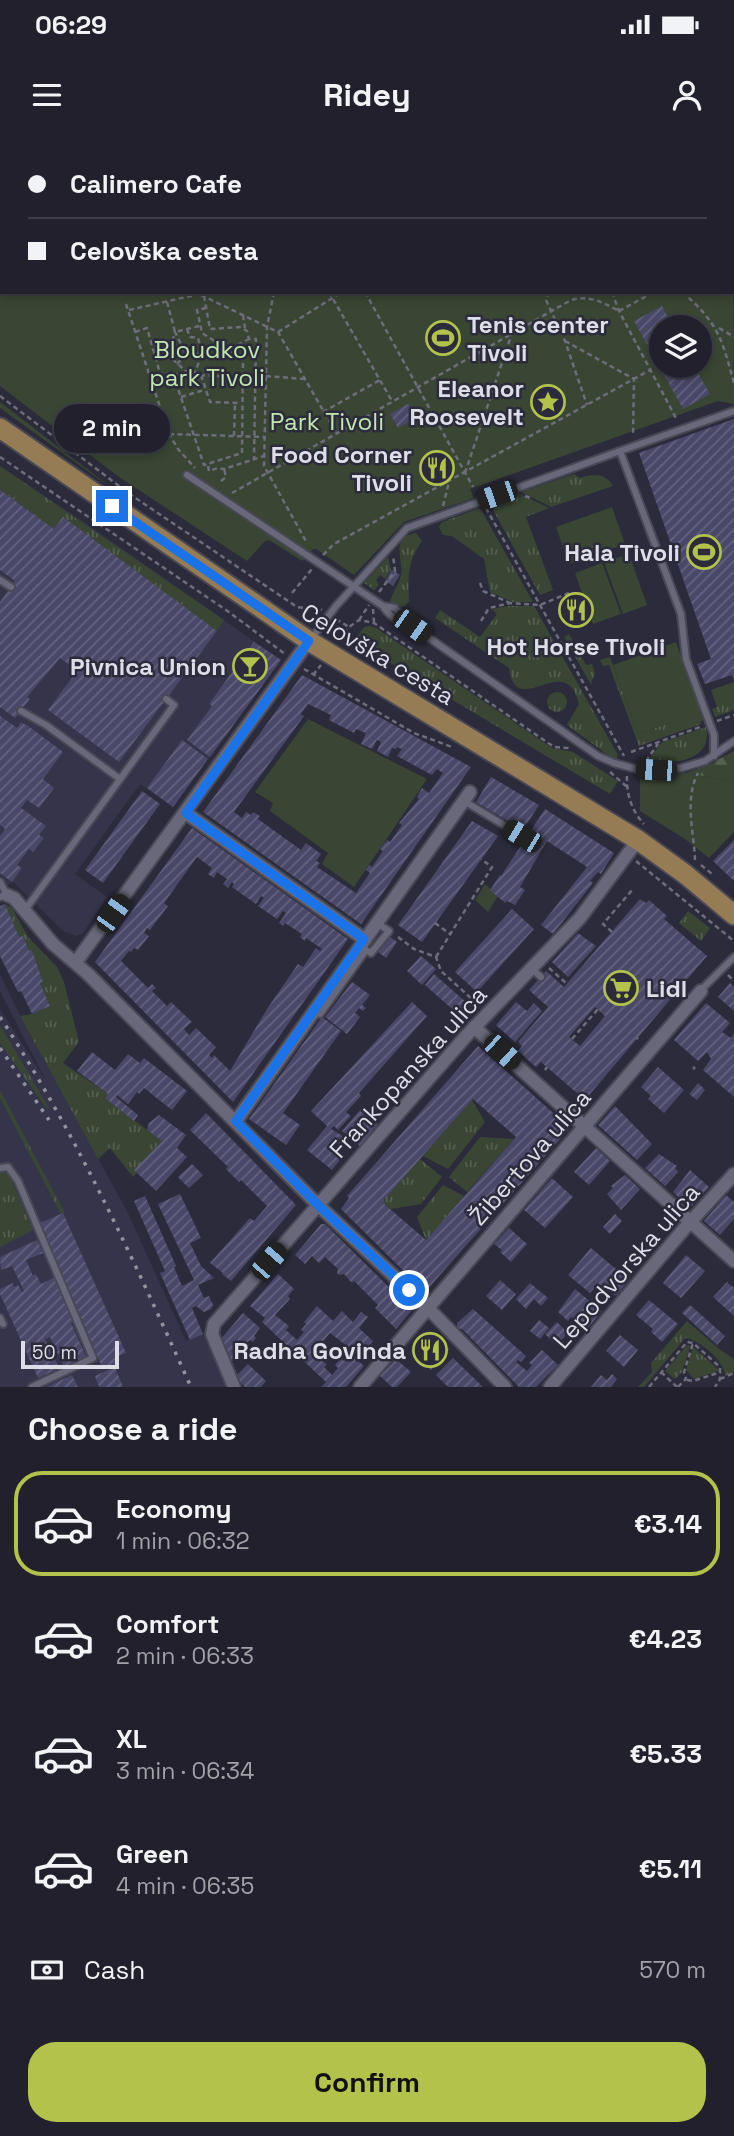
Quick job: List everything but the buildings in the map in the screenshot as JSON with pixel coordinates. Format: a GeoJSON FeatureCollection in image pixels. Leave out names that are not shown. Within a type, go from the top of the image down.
{"type":"FeatureCollection","features":[{"type":"Feature","properties":{"kind":"main road","name":"Celovška cesta"},"geometry":{"type":"LineString","coordinates":[[0,428],[309,641],[634,849],[685,874],[734,915]]}},
{"type":"Feature","properties":{"kind":"street"},"geometry":{"type":"LineString","coordinates":[[76,962],[309,641]]}},
{"type":"Feature","properties":{"kind":"street"},"geometry":{"type":"LineString","coordinates":[[236,1121],[467,796]]}},
{"type":"Feature","properties":{"kind":"street"},"geometry":{"type":"LineString","coordinates":[[186,813],[363,945]]}},
{"type":"Feature","properties":{"kind":"street","name":"Frankopanska ulica"},"geometry":{"type":"LineString","coordinates":[[234,1387],[212,1334],[214,1324],[474,1027],[536,973],[552,948],[634,849]]}},
{"type":"Feature","properties":{"kind":"street"},"geometry":{"type":"LineString","coordinates":[[4,896],[14,898],[53,944],[76,962],[318,1205],[427,1307],[505,1387]]}},
{"type":"Feature","properties":{"kind":"street","name":"Žibertova ulica"},"geometry":{"type":"LineString","coordinates":[[360,1387],[701,991]]}},
{"type":"Feature","properties":{"kind":"street"},"geometry":{"type":"LineString","coordinates":[[474,1027],[734,1261]]}},
{"type":"Feature","properties":{"kind":"street","name":"Lepodvorska ulica"},"geometry":{"type":"LineString","coordinates":[[550,1387],[734,1174]]}},
{"type":"Feature","properties":{"kind":"lane"},"geometry":{"type":"LineString","coordinates":[[309,641],[352,587],[407,528],[734,411]]}},
{"type":"Feature","properties":{"kind":"lane"},"geometry":{"type":"LineString","coordinates":[[620,451],[681,614],[686,659],[714,735],[714,756]]}},
{"type":"Feature","properties":{"kind":"lane"},"geometry":{"type":"LineString","coordinates":[[187,475],[319,560],[352,587],[383,607],[388,614],[412,626],[598,756],[625,766],[656,770],[681,768],[705,761],[734,741]]}},
{"type":"Feature","properties":{"kind":"lane"},"geometry":{"type":"LineString","coordinates":[[0,580],[11,587]]}},
{"type":"Feature","properties":{"kind":"lane"},"geometry":{"type":"LineString","coordinates":[[24,911],[174,705],[166,699]]}},
{"type":"Feature","properties":{"kind":"lane"},"geometry":{"type":"LineString","coordinates":[[21,711],[46,725],[120,779]]}},
{"type":"Feature","properties":{"kind":"lane"},"geometry":{"type":"LineString","coordinates":[[467,796],[522,836]]}},
{"type":"Feature","properties":{"kind":"lane"},"geometry":{"type":"LineString","coordinates":[[0,882],[4,896]]}},
{"type":"Feature","properties":{"kind":"lane"},"geometry":{"type":"LineString","coordinates":[[320,1014],[363,945]]}},
{"type":"Feature","properties":{"kind":"lane","name":"Žibertova ulica"},"geometry":{"type":"LineString","coordinates":[[701,991],[734,957]]}},
{"type":"Feature","properties":{"kind":"lane"},"geometry":{"type":"LineString","coordinates":[[0,1168],[8,1167],[19,1181],[93,1358],[32,1387]]}},
{"type":"Feature","properties":{"kind":"path"},"geometry":{"type":"LineString","coordinates":[[274,294],[267,327],[264,466],[319,560]]}},
{"type":"Feature","properties":{"kind":"path"},"geometry":{"type":"LineString","coordinates":[[330,294],[392,401]]}},
{"type":"Feature","properties":{"kind":"path"},"geometry":{"type":"LineString","coordinates":[[278,332],[340,294]]}},
{"type":"Feature","properties":{"kind":"path"},"geometry":{"type":"LineString","coordinates":[[366,294],[473,487]]}},
{"type":"Feature","properties":{"kind":"path"},"geometry":{"type":"LineString","coordinates":[[548,294],[546,300],[565,341],[587,405]]}},
{"type":"Feature","properties":{"kind":"path"},"geometry":{"type":"LineString","coordinates":[[613,294],[619,312],[649,368]]}},
{"type":"Feature","properties":{"kind":"path"},"geometry":{"type":"LineString","coordinates":[[619,312],[650,294]]}},
{"type":"Feature","properties":{"kind":"path"},"geometry":{"type":"LineString","coordinates":[[684,294],[716,327],[734,337]]}},
{"type":"Feature","properties":{"kind":"path"},"geometry":{"type":"LineString","coordinates":[[202,295],[210,329],[245,328]]}},
{"type":"Feature","properties":{"kind":"path"},"geometry":{"type":"LineString","coordinates":[[128,310],[202,295],[278,332],[336,433]]}},
{"type":"Feature","properties":{"kind":"path"},"geometry":{"type":"LineString","coordinates":[[223,498],[571,300],[587,297],[597,299],[619,312]]}},
{"type":"Feature","properties":{"kind":"path"},"geometry":{"type":"LineString","coordinates":[[167,302],[175,332],[186,354]]}},
{"type":"Feature","properties":{"kind":"path"},"geometry":{"type":"LineString","coordinates":[[126,304],[169,434],[178,449],[197,470],[242,453],[243,361],[202,333],[197,310],[206,308]]}},
{"type":"Feature","properties":{"kind":"path"},"geometry":{"type":"LineString","coordinates":[[243,315],[249,339]]}},
{"type":"Feature","properties":{"kind":"path"},"geometry":{"type":"LineString","coordinates":[[175,332],[200,326]]}},
{"type":"Feature","properties":{"kind":"path"},"geometry":{"type":"LineString","coordinates":[[716,327],[734,384]]}},
{"type":"Feature","properties":{"kind":"path"},"geometry":{"type":"LineString","coordinates":[[135,332],[147,328],[160,374]]}},
{"type":"Feature","properties":{"kind":"path"},"geometry":{"type":"LineString","coordinates":[[187,329],[190,337],[198,338]]}},
{"type":"Feature","properties":{"kind":"path"},"geometry":{"type":"LineString","coordinates":[[175,332],[168,355],[192,375]]}},
{"type":"Feature","properties":{"kind":"path"},"geometry":{"type":"LineString","coordinates":[[465,473],[512,332]]}},
{"type":"Feature","properties":{"kind":"path"},"geometry":{"type":"LineString","coordinates":[[198,338],[202,333]]}},
{"type":"Feature","properties":{"kind":"path"},"geometry":{"type":"LineString","coordinates":[[192,375],[202,354],[198,338]]}},
{"type":"Feature","properties":{"kind":"path"},"geometry":{"type":"LineString","coordinates":[[234,353],[239,344],[249,339],[267,339]]}},
{"type":"Feature","properties":{"kind":"path"},"geometry":{"type":"LineString","coordinates":[[254,460],[256,339]]}},
{"type":"Feature","properties":{"kind":"path"},"geometry":{"type":"LineString","coordinates":[[565,341],[634,379]]}},
{"type":"Feature","properties":{"kind":"path"},"geometry":{"type":"LineString","coordinates":[[177,364],[186,354],[202,354]]}},
{"type":"Feature","properties":{"kind":"path"},"geometry":{"type":"LineString","coordinates":[[292,593],[334,544],[649,371]]}},
{"type":"Feature","properties":{"kind":"path"},"geometry":{"type":"LineString","coordinates":[[149,373],[303,379]]}},
{"type":"Feature","properties":{"kind":"path"},"geometry":{"type":"LineString","coordinates":[[173,374],[209,471],[264,456]]}},
{"type":"Feature","properties":{"kind":"path"},"geometry":{"type":"LineString","coordinates":[[201,375],[210,402],[242,403]]}},
{"type":"Feature","properties":{"kind":"path"},"geometry":{"type":"LineString","coordinates":[[654,378],[681,429]]}},
{"type":"Feature","properties":{"kind":"path"},"geometry":{"type":"LineString","coordinates":[[634,379],[634,446]]}},
{"type":"Feature","properties":{"kind":"path"},"geometry":{"type":"LineString","coordinates":[[323,412],[380,380]]}},
{"type":"Feature","properties":{"kind":"path"},"geometry":{"type":"LineString","coordinates":[[181,397],[206,389]]}},
{"type":"Feature","properties":{"kind":"path","name":"Celovška cesta"},"geometry":{"type":"LineString","coordinates":[[0,396],[131,495],[287,600]]}},
{"type":"Feature","properties":{"kind":"path"},"geometry":{"type":"LineString","coordinates":[[234,436],[235,403]]}},
{"type":"Feature","properties":{"kind":"path"},"geometry":{"type":"LineString","coordinates":[[169,434],[265,437]]}},
{"type":"Feature","properties":{"kind":"path"},"geometry":{"type":"LineString","coordinates":[[239,454],[242,463]]}},
{"type":"Feature","properties":{"kind":"path","name":"Celovška cesta"},"geometry":{"type":"LineString","coordinates":[[0,457],[218,604],[286,654]]}},
{"type":"Feature","properties":{"kind":"path"},"geometry":{"type":"LineString","coordinates":[[221,481],[226,477],[224,469]]}},
{"type":"Feature","properties":{"kind":"path"},"geometry":{"type":"LineString","coordinates":[[440,516],[449,482]]}},
{"type":"Feature","properties":{"kind":"path"},"geometry":{"type":"LineString","coordinates":[[485,507],[624,756]]}},
{"type":"Feature","properties":{"kind":"path"},"geometry":{"type":"LineString","coordinates":[[346,632],[347,626],[359,620],[395,571],[391,545]]}},
{"type":"Feature","properties":{"kind":"path"},"geometry":{"type":"LineString","coordinates":[[480,583],[483,591],[510,603]]}},
{"type":"Feature","properties":{"kind":"path"},"geometry":{"type":"LineString","coordinates":[[481,621],[489,608],[510,603],[540,605],[569,593]]}},
{"type":"Feature","properties":{"kind":"path"},"geometry":{"type":"LineString","coordinates":[[284,606],[287,600],[300,608],[314,605]]}},
{"type":"Feature","properties":{"kind":"path"},"geometry":{"type":"LineString","coordinates":[[359,620],[374,623],[554,747],[574,749]]}},
{"type":"Feature","properties":{"kind":"path"},"geometry":{"type":"LineString","coordinates":[[265,640],[270,630]]}},
{"type":"Feature","properties":{"kind":"path","name":"Celovška cesta"},"geometry":{"type":"LineString","coordinates":[[302,667],[313,676],[406,727],[453,747]]}},
{"type":"Feature","properties":{"kind":"path"},"geometry":{"type":"LineString","coordinates":[[313,676],[319,668]]}},
{"type":"Feature","properties":{"kind":"path"},"geometry":{"type":"LineString","coordinates":[[717,721],[734,715]]}},
{"type":"Feature","properties":{"kind":"path"},"geometry":{"type":"LineString","coordinates":[[631,752],[702,726]]}},
{"type":"Feature","properties":{"kind":"path"},"geometry":{"type":"LineString","coordinates":[[695,860],[690,814],[694,781],[705,761]]}},
{"type":"Feature","properties":{"kind":"path"},"geometry":{"type":"LineString","coordinates":[[608,771],[626,786],[631,803]]}},
{"type":"Feature","properties":{"kind":"path"},"geometry":{"type":"LineString","coordinates":[[634,849],[734,941]]}},
{"type":"Feature","properties":{"kind":"path"},"geometry":{"type":"LineString","coordinates":[[436,957],[492,867],[481,859]]}},
{"type":"Feature","properties":{"kind":"path"},"geometry":{"type":"LineString","coordinates":[[612,932],[603,924],[633,889]]}},
{"type":"Feature","properties":{"kind":"path"},"geometry":{"type":"LineString","coordinates":[[435,923],[450,934]]}},
{"type":"Feature","properties":{"kind":"path"},"geometry":{"type":"LineString","coordinates":[[395,934],[414,949],[436,957],[442,971],[473,1000]]}},
{"type":"Feature","properties":{"kind":"path"},"geometry":{"type":"LineString","coordinates":[[547,966],[568,984]]}},
{"type":"Feature","properties":{"kind":"path"},"geometry":{"type":"LineString","coordinates":[[728,975],[734,981]]}},
{"type":"Feature","properties":{"kind":"path"},"geometry":{"type":"LineString","coordinates":[[572,1039],[598,1009]]}},
{"type":"Feature","properties":{"kind":"path"},"geometry":{"type":"LineString","coordinates":[[649,1387],[687,1342],[693,1343],[720,1367],[720,1379],[715,1387]]}},
{"type":"Feature","properties":{"kind":"path"},"geometry":{"type":"LineString","coordinates":[[686,1379],[684,1372],[693,1343]]}},
{"type":"Feature","properties":{"kind":"path"},"geometry":{"type":"LineString","coordinates":[[661,1372],[678,1387],[686,1379]]}},
{"type":"Feature","properties":{"kind":"path"},"geometry":{"type":"LineString","coordinates":[[686,1379],[694,1381],[721,1372]]}},
{"type":"Feature","properties":{"kind":"path"},"geometry":{"type":"LineString","coordinates":[[720,1379],[734,1374]]}},
{"type":"Feature","properties":{"kind":"shaded area"},"geometry":{"type":"Polygon","coordinates":[[[0,466],[281,660],[173,807],[140,784],[75,874],[107,897],[83,933],[76,936],[63,931],[13,882],[0,889],[0,466]]]}},
{"type":"Feature","properties":{"kind":"shaded area"},"geometry":{"type":"Polygon","coordinates":[[[0,974],[20,1016],[128,1213],[186,1341],[203,1334],[228,1387],[0,1387],[0,1009],[46,1081],[0,991],[0,974]]]}},
{"type":"Feature","properties":{"kind":"green space","name":"Park Tivoli"},"geometry":{"type":"Polygon","coordinates":[[[0,294],[733,294],[734,404],[718,401],[470,489],[474,498],[404,522],[354,575],[316,549],[302,561],[269,540],[247,561],[119,477],[0,386],[0,294]]]}},
{"type":"Feature","properties":{"kind":"green space"},"geometry":{"type":"Polygon","coordinates":[[[0,402],[100,479],[114,490],[0,408],[0,402]]]}},
{"type":"Feature","properties":{"kind":"green space"},"geometry":{"type":"Polygon","coordinates":[[[0,466],[224,620],[217,631],[63,518],[54,529],[0,490],[0,466]]]}},
{"type":"Feature","properties":{"kind":"green space"},"geometry":{"type":"Polygon","coordinates":[[[574,474],[580,478],[590,475],[603,476],[613,486],[551,507],[521,492],[574,474]]]}},
{"type":"Feature","properties":{"kind":"green space"},"geometry":{"type":"Polygon","coordinates":[[[518,493],[549,508],[526,517],[553,590],[540,595],[493,510],[499,500],[518,493]]]}},
{"type":"Feature","properties":{"kind":"green space"},"geometry":{"type":"Polygon","coordinates":[[[612,507],[625,544],[569,564],[556,527],[612,507]]]}},
{"type":"Feature","properties":{"kind":"green space"},"geometry":{"type":"Polygon","coordinates":[[[480,508],[533,602],[513,602],[490,592],[484,559],[452,536],[443,535],[439,527],[442,522],[480,508]]]}},
{"type":"Feature","properties":{"kind":"green space"},"geometry":{"type":"Polygon","coordinates":[[[416,533],[422,541],[410,570],[409,601],[404,607],[398,607],[390,601],[401,575],[400,544],[403,539],[416,533]]]}},
{"type":"Feature","properties":{"kind":"green space"},"geometry":{"type":"Polygon","coordinates":[[[629,554],[647,605],[623,614],[604,562],[629,554]]]}},
{"type":"Feature","properties":{"kind":"green space"},"geometry":{"type":"Polygon","coordinates":[[[388,557],[391,570],[385,579],[380,575],[376,580],[379,585],[374,590],[364,583],[388,557]]]}},
{"type":"Feature","properties":{"kind":"green space"},"geometry":{"type":"Polygon","coordinates":[[[602,563],[621,614],[593,624],[575,573],[602,563]]]}},
{"type":"Feature","properties":{"kind":"green space"},"geometry":{"type":"Polygon","coordinates":[[[534,606],[618,755],[616,761],[567,725],[579,704],[573,689],[564,682],[553,682],[521,689],[513,683],[509,668],[435,618],[440,610],[480,637],[497,614],[492,609],[534,606]]]}},
{"type":"Feature","properties":{"kind":"green space"},"geometry":{"type":"Polygon","coordinates":[[[370,626],[552,748],[573,752],[618,781],[610,794],[367,649],[358,635],[364,627],[370,626]]]}},
{"type":"Feature","properties":{"kind":"green space"},"geometry":{"type":"Polygon","coordinates":[[[569,634],[586,665],[592,664],[595,673],[591,685],[564,637],[569,634]]]}},
{"type":"Feature","properties":{"kind":"green space"},"geometry":{"type":"Polygon","coordinates":[[[676,642],[701,712],[638,734],[613,665],[676,642]]]}},
{"type":"Feature","properties":{"kind":"green space"},"geometry":{"type":"Polygon","coordinates":[[[610,657],[638,734],[700,712],[703,720],[701,724],[639,746],[609,665],[603,666],[600,660],[610,657]]]}},
{"type":"Feature","properties":{"kind":"green space"},"geometry":{"type":"Polygon","coordinates":[[[734,682],[734,710],[715,717],[712,709],[717,707],[711,690],[734,682]]]}},
{"type":"Feature","properties":{"kind":"green space"},"geometry":{"type":"Polygon","coordinates":[[[557,692],[564,695],[567,702],[564,709],[557,712],[550,709],[547,702],[550,695],[557,692]]]}},
{"type":"Feature","properties":{"kind":"green space"},"geometry":{"type":"Polygon","coordinates":[[[308,719],[427,779],[354,887],[322,864],[328,853],[270,811],[273,803],[255,792],[308,719]]]}},
{"type":"Feature","properties":{"kind":"green space"},"geometry":{"type":"Polygon","coordinates":[[[706,727],[707,739],[704,748],[697,754],[667,763],[646,763],[661,743],[706,727]]]}},
{"type":"Feature","properties":{"kind":"green space"},"geometry":{"type":"Polygon","coordinates":[[[734,751],[734,777],[725,780],[686,773],[710,764],[734,751]]]}},
{"type":"Feature","properties":{"kind":"green space"},"geometry":{"type":"Polygon","coordinates":[[[686,773],[725,780],[734,777],[734,832],[709,858],[685,839],[640,811],[640,779],[643,775],[686,773]]]}},
{"type":"Feature","properties":{"kind":"green space"},"geometry":{"type":"Polygon","coordinates":[[[485,884],[498,896],[488,912],[475,900],[485,884]]]}},
{"type":"Feature","properties":{"kind":"green space"},"geometry":{"type":"Polygon","coordinates":[[[5,904],[12,908],[28,937],[57,967],[64,982],[79,1042],[63,1063],[108,1094],[105,1098],[162,1141],[135,1170],[137,1173],[133,1177],[110,1148],[98,1159],[20,1016],[50,1006],[40,983],[43,982],[32,950],[29,951],[23,936],[19,937],[5,904]]]}},
{"type":"Feature","properties":{"kind":"green space"},"geometry":{"type":"Polygon","coordinates":[[[688,911],[710,928],[701,941],[679,923],[688,911]]]}},
{"type":"Feature","properties":{"kind":"green space"},"geometry":{"type":"Polygon","coordinates":[[[0,1025],[49,1108],[47,1109],[0,1043],[0,1025]]]}},
{"type":"Feature","properties":{"kind":"green space"},"geometry":{"type":"Polygon","coordinates":[[[0,1090],[65,1213],[61,1214],[0,1098],[0,1090]]]}},
{"type":"Feature","properties":{"kind":"green space"},"geometry":{"type":"Polygon","coordinates":[[[472,1100],[485,1122],[448,1169],[423,1156],[472,1100]]]}},
{"type":"Feature","properties":{"kind":"green space"},"geometry":{"type":"Polygon","coordinates":[[[480,1137],[514,1139],[467,1192],[449,1177],[480,1137]]]}},
{"type":"Feature","properties":{"kind":"green space"},"geometry":{"type":"Polygon","coordinates":[[[420,1159],[442,1177],[421,1204],[391,1209],[382,1202],[420,1159]]]}},
{"type":"Feature","properties":{"kind":"green space"},"geometry":{"type":"Polygon","coordinates":[[[0,1173],[9,1175],[33,1230],[0,1247],[0,1173]]]}},
{"type":"Feature","properties":{"kind":"green space"},"geometry":{"type":"Polygon","coordinates":[[[443,1185],[464,1196],[426,1240],[417,1217],[443,1185]]]}},
{"type":"Feature","properties":{"kind":"green space"},"geometry":{"type":"Polygon","coordinates":[[[687,1321],[734,1359],[734,1372],[725,1376],[721,1364],[711,1352],[685,1338],[644,1387],[638,1387],[652,1372],[651,1363],[687,1321]]]}},
{"type":"Feature","properties":{"kind":"green space"},"geometry":{"type":"Polygon","coordinates":[[[687,1345],[690,1346],[682,1372],[675,1379],[665,1371],[687,1345]]]}},
{"type":"Feature","properties":{"kind":"green space"},"geometry":{"type":"Polygon","coordinates":[[[693,1347],[718,1371],[694,1379],[686,1370],[693,1347]]]}},
{"type":"Feature","properties":{"kind":"railway"},"geometry":{"type":"LineString","coordinates":[[0,1017],[79,1152],[126,1245],[191,1387]]}},
{"type":"Feature","properties":{"kind":"railway"},"geometry":{"type":"LineString","coordinates":[[0,1048],[49,1120]]}},
{"type":"Feature","properties":{"kind":"place","name":"Tenis center Tivoli"},"geometry":{"type":"Point","coordinates":[443,338]}},
{"type":"Feature","properties":{"kind":"place","name":"Eleanor Roosevelt"},"geometry":{"type":"Point","coordinates":[548,402]}},
{"type":"Feature","properties":{"kind":"place","name":"Food Corner Tivoli"},"geometry":{"type":"Point","coordinates":[437,468]}},
{"type":"Feature","properties":{"kind":"place","name":"Hala Tivoli"},"geometry":{"type":"Point","coordinates":[704,552]}},
{"type":"Feature","properties":{"kind":"place","name":"Hot Horse Tivoli"},"geometry":{"type":"Point","coordinates":[576,610]}},
{"type":"Feature","properties":{"kind":"place","name":"Pivnica Union"},"geometry":{"type":"Point","coordinates":[250,666]}},
{"type":"Feature","properties":{"kind":"place","name":"Lidl"},"geometry":{"type":"Point","coordinates":[621,988]}},
{"type":"Feature","properties":{"kind":"place","name":"Radha Govinda"},"geometry":{"type":"Point","coordinates":[430,1350]}},
{"type":"Feature","properties":{"kind":"route"},"geometry":{"type":"LineString","coordinates":[[112,506],[309,641],[186,813],[364,939],[236,1121],[318,1205],[409,1290]]}},
{"type":"Feature","properties":{"kind":"park label","name":"Bloudkov park Tivoli"},"geometry":{"type":"Point","coordinates":[207,363]}}]}
